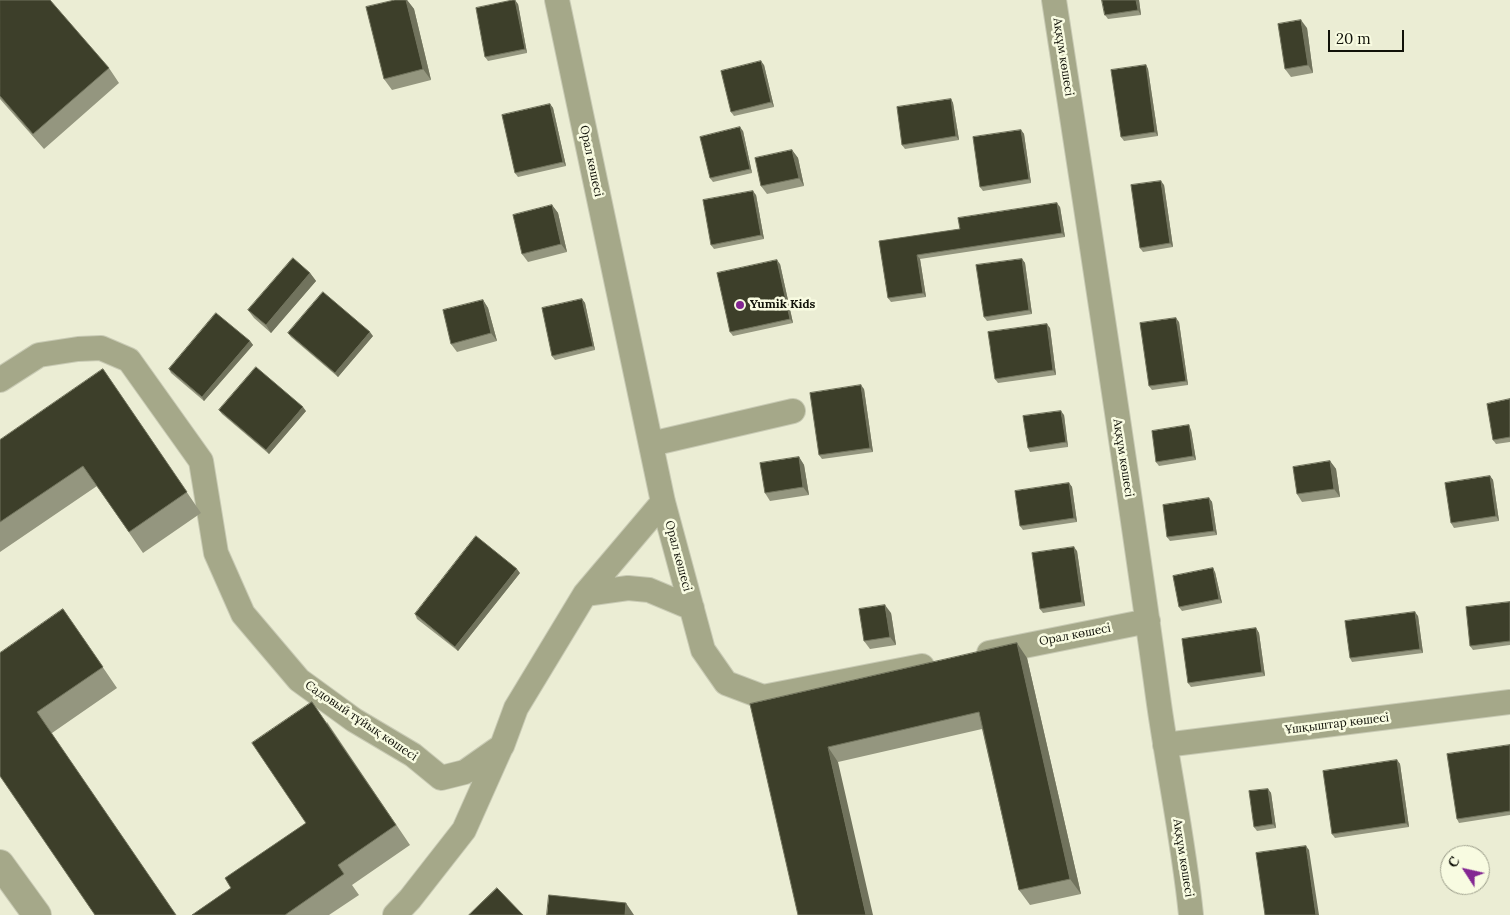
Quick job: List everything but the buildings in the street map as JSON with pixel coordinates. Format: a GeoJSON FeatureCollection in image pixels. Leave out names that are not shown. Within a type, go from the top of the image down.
{"type":"FeatureCollection","features":[{"type":"Feature","properties":{"kind":"street","name":"Орал көшесі"},"geometry":{"type":"LineString","coordinates":[[557,0],[663,502],[703,650],[726,683],[764,697],[1148,621]]}},
{"type":"Feature","properties":{"kind":"street","name":"Аққұм көшесі"},"geometry":{"type":"LineString","coordinates":[[1054,0],[1191,915]]}},
{"type":"Feature","properties":{"kind":"street","name":"Садовый тұйық көшесі"},"geometry":{"type":"LineString","coordinates":[[0,380],[39,355],[78,349],[101,348],[129,360],[201,461],[216,553],[243,614],[299,680],[354,720],[413,755],[441,778],[465,772],[502,746]]}},
{"type":"Feature","properties":{"kind":"street"},"geometry":{"type":"LineString","coordinates":[[651,444],[794,411]]}},
{"type":"Feature","properties":{"kind":"street"},"geometry":{"type":"LineString","coordinates":[[395,915],[410,899],[464,830],[502,746],[516,708],[585,594],[663,502]]}},
{"type":"Feature","properties":{"kind":"street"},"geometry":{"type":"LineString","coordinates":[[585,594],[628,588],[649,590],[692,608]]}},
{"type":"Feature","properties":{"kind":"street","name":"Ұшқыштар көшесі"},"geometry":{"type":"LineString","coordinates":[[1165,745],[1510,702]]}},
{"type":"Feature","properties":{"kind":"street"},"geometry":{"type":"LineString","coordinates":[[0,864],[37,915]]}},
{"type":"Feature","properties":{"kind":"place","name":"Yumik Kids"},"geometry":{"type":"Point","coordinates":[740,305]}}]}
